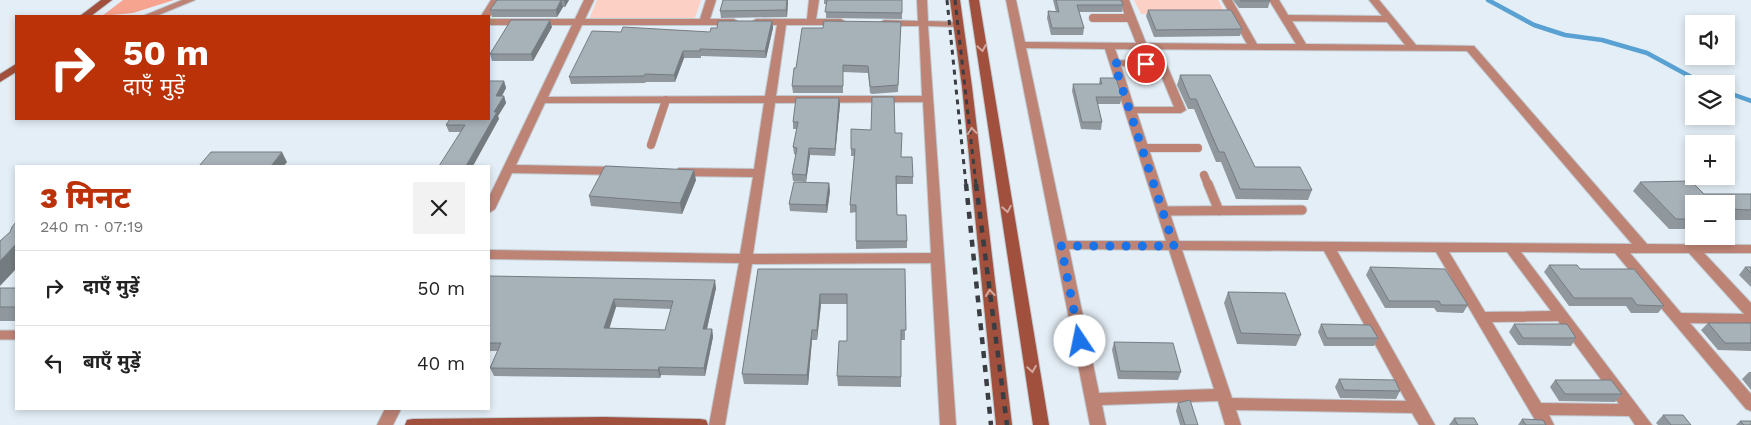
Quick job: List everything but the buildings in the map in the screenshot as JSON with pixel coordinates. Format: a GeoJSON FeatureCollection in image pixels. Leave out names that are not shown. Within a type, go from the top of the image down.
{"type":"FeatureCollection","features":[{"type":"Feature","properties":{"kind":"main road"},"geometry":{"type":"LineString","coordinates":[[86,15],[107,0]]}},
{"type":"Feature","properties":{"kind":"main road"},"geometry":{"type":"LineString","coordinates":[[956,0],[1004,425]]}},
{"type":"Feature","properties":{"kind":"main road"},"geometry":{"type":"LineString","coordinates":[[974,0],[1040,425]]}},
{"type":"Feature","properties":{"kind":"main road"},"geometry":{"type":"LineString","coordinates":[[0,79],[15,68]]}},
{"type":"Feature","properties":{"kind":"main road"},"geometry":{"type":"LineString","coordinates":[[413,425],[700,425]]}},
{"type":"Feature","properties":{"kind":"street"},"geometry":{"type":"LineString","coordinates":[[151,15],[190,0]]}},
{"type":"Feature","properties":{"kind":"street"},"geometry":{"type":"LineString","coordinates":[[487,15],[496,0]]}},
{"type":"Feature","properties":{"kind":"street"},"geometry":{"type":"LineString","coordinates":[[490,207],[589,0]]}},
{"type":"Feature","properties":{"kind":"street"},"geometry":{"type":"LineString","coordinates":[[704,22],[711,0]]}},
{"type":"Feature","properties":{"kind":"street"},"geometry":{"type":"LineString","coordinates":[[811,22],[814,0]]}},
{"type":"Feature","properties":{"kind":"street"},"geometry":{"type":"LineString","coordinates":[[922,0],[948,425]]}},
{"type":"Feature","properties":{"kind":"street"},"geometry":{"type":"LineString","coordinates":[[1011,0],[1098,425]]}},
{"type":"Feature","properties":{"kind":"street"},"geometry":{"type":"LineString","coordinates":[[1124,0],[1142,46]]}},
{"type":"Feature","properties":{"kind":"street"},"geometry":{"type":"LineString","coordinates":[[1228,0],[1254,47]]}},
{"type":"Feature","properties":{"kind":"street"},"geometry":{"type":"LineString","coordinates":[[1274,0],[1303,47]]}},
{"type":"Feature","properties":{"kind":"street"},"geometry":{"type":"LineString","coordinates":[[1374,0],[1413,48]]}},
{"type":"Feature","properties":{"kind":"street"},"geometry":{"type":"LineString","coordinates":[[1285,18],[1389,19]]}},
{"type":"Feature","properties":{"kind":"street"},"geometry":{"type":"LineString","coordinates":[[490,22],[849,22]]}},
{"type":"Feature","properties":{"kind":"street"},"geometry":{"type":"LineString","coordinates":[[717,425],[772,100],[782,22]]}},
{"type":"Feature","properties":{"kind":"street"},"geometry":{"type":"LineString","coordinates":[[877,23],[959,24]]}},
{"type":"Feature","properties":{"kind":"street"},"geometry":{"type":"LineString","coordinates":[[1020,45],[1470,48],[1644,249]]}},
{"type":"Feature","properties":{"kind":"street"},"geometry":{"type":"LineString","coordinates":[[1108,46],[1233,425]]}},
{"type":"Feature","properties":{"kind":"street"},"geometry":{"type":"LineString","coordinates":[[1114,63],[1162,65],[1181,110],[1130,110]]}},
{"type":"Feature","properties":{"kind":"street"},"geometry":{"type":"LineString","coordinates":[[542,100],[929,100]]}},
{"type":"Feature","properties":{"kind":"street"},"geometry":{"type":"LineString","coordinates":[[508,169],[634,171]]}},
{"type":"Feature","properties":{"kind":"street"},"geometry":{"type":"LineString","coordinates":[[663,171],[760,173]]}},
{"type":"Feature","properties":{"kind":"street"},"geometry":{"type":"LineString","coordinates":[[1061,246],[1751,250]]}},
{"type":"Feature","properties":{"kind":"street"},"geometry":{"type":"LineString","coordinates":[[1328,247],[1427,425]]}},
{"type":"Feature","properties":{"kind":"street"},"geometry":{"type":"LineString","coordinates":[[1440,248],[1546,425]]}},
{"type":"Feature","properties":{"kind":"street"},"geometry":{"type":"LineString","coordinates":[[1511,248],[1644,425]]}},
{"type":"Feature","properties":{"kind":"street"},"geometry":{"type":"LineString","coordinates":[[1619,249],[1751,404]]}},
{"type":"Feature","properties":{"kind":"street"},"geometry":{"type":"LineString","coordinates":[[1693,249],[1751,312]]}},
{"type":"Feature","properties":{"kind":"street"},"geometry":{"type":"LineString","coordinates":[[490,255],[746,259],[938,258]]}},
{"type":"Feature","properties":{"kind":"street"},"geometry":{"type":"LineString","coordinates":[[1482,317],[1562,316]]}},
{"type":"Feature","properties":{"kind":"street"},"geometry":{"type":"LineString","coordinates":[[1678,318],[1751,319]]}},
{"type":"Feature","properties":{"kind":"street"},"geometry":{"type":"LineString","coordinates":[[1092,399],[1225,400],[1416,407]]}},
{"type":"Feature","properties":{"kind":"street"},"geometry":{"type":"LineString","coordinates":[[1537,409],[1632,410]]}},
{"type":"Feature","properties":{"kind":"street"},"geometry":{"type":"LineString","coordinates":[[386,425],[393,410]]}},
{"type":"Feature","properties":{"kind":"lane"},"geometry":{"type":"LineString","coordinates":[[1093,18],[1131,18]]}},
{"type":"Feature","properties":{"kind":"lane"},"geometry":{"type":"LineString","coordinates":[[650,144],[666,100]]}},
{"type":"Feature","properties":{"kind":"lane"},"geometry":{"type":"LineString","coordinates":[[1142,148],[1198,148]]}},
{"type":"Feature","properties":{"kind":"lane"},"geometry":{"type":"LineString","coordinates":[[1204,175],[1219,211]]}},
{"type":"Feature","properties":{"kind":"lane"},"geometry":{"type":"LineString","coordinates":[[1163,211],[1302,210]]}},
{"type":"Feature","properties":{"kind":"lane"},"geometry":{"type":"LineString","coordinates":[[0,335],[15,335]]}},
{"type":"Feature","properties":{"kind":"shaded area"},"geometry":{"type":"Polygon","coordinates":[[[123,0],[174,0],[133,13],[103,15],[123,0]]]}},
{"type":"Feature","properties":{"kind":"shaded area"},"geometry":{"type":"Polygon","coordinates":[[[597,0],[701,0],[693,24],[587,24],[597,0]]]}},
{"type":"Feature","properties":{"kind":"shaded area"},"geometry":{"type":"Polygon","coordinates":[[[1134,0],[1218,0],[1226,15],[1141,14],[1134,0]]]}},
{"type":"Feature","properties":{"kind":"waterway"},"geometry":{"type":"LineString","coordinates":[[1488,0],[1534,25],[1565,35],[1602,40],[1647,53],[1687,75]]}},
{"type":"Feature","properties":{"kind":"waterway"},"geometry":{"type":"LineString","coordinates":[[1735,95],[1751,101]]}},
{"type":"Feature","properties":{"kind":"railway"},"geometry":{"type":"LineString","coordinates":[[947,0],[966,185]]}},
{"type":"Feature","properties":{"kind":"railway"},"geometry":{"type":"LineString","coordinates":[[955,0],[976,185]]}},
{"type":"Feature","properties":{"kind":"railway"},"geometry":{"type":"LineString","coordinates":[[966,184],[991,425]]}},
{"type":"Feature","properties":{"kind":"railway"},"geometry":{"type":"LineString","coordinates":[[976,184],[1007,425]]}},
{"type":"Feature","properties":{"kind":"route"},"geometry":{"type":"LineString","coordinates":[[1080,341],[1061,246],[1174,246],[1114,63],[1146,64]]}}]}
